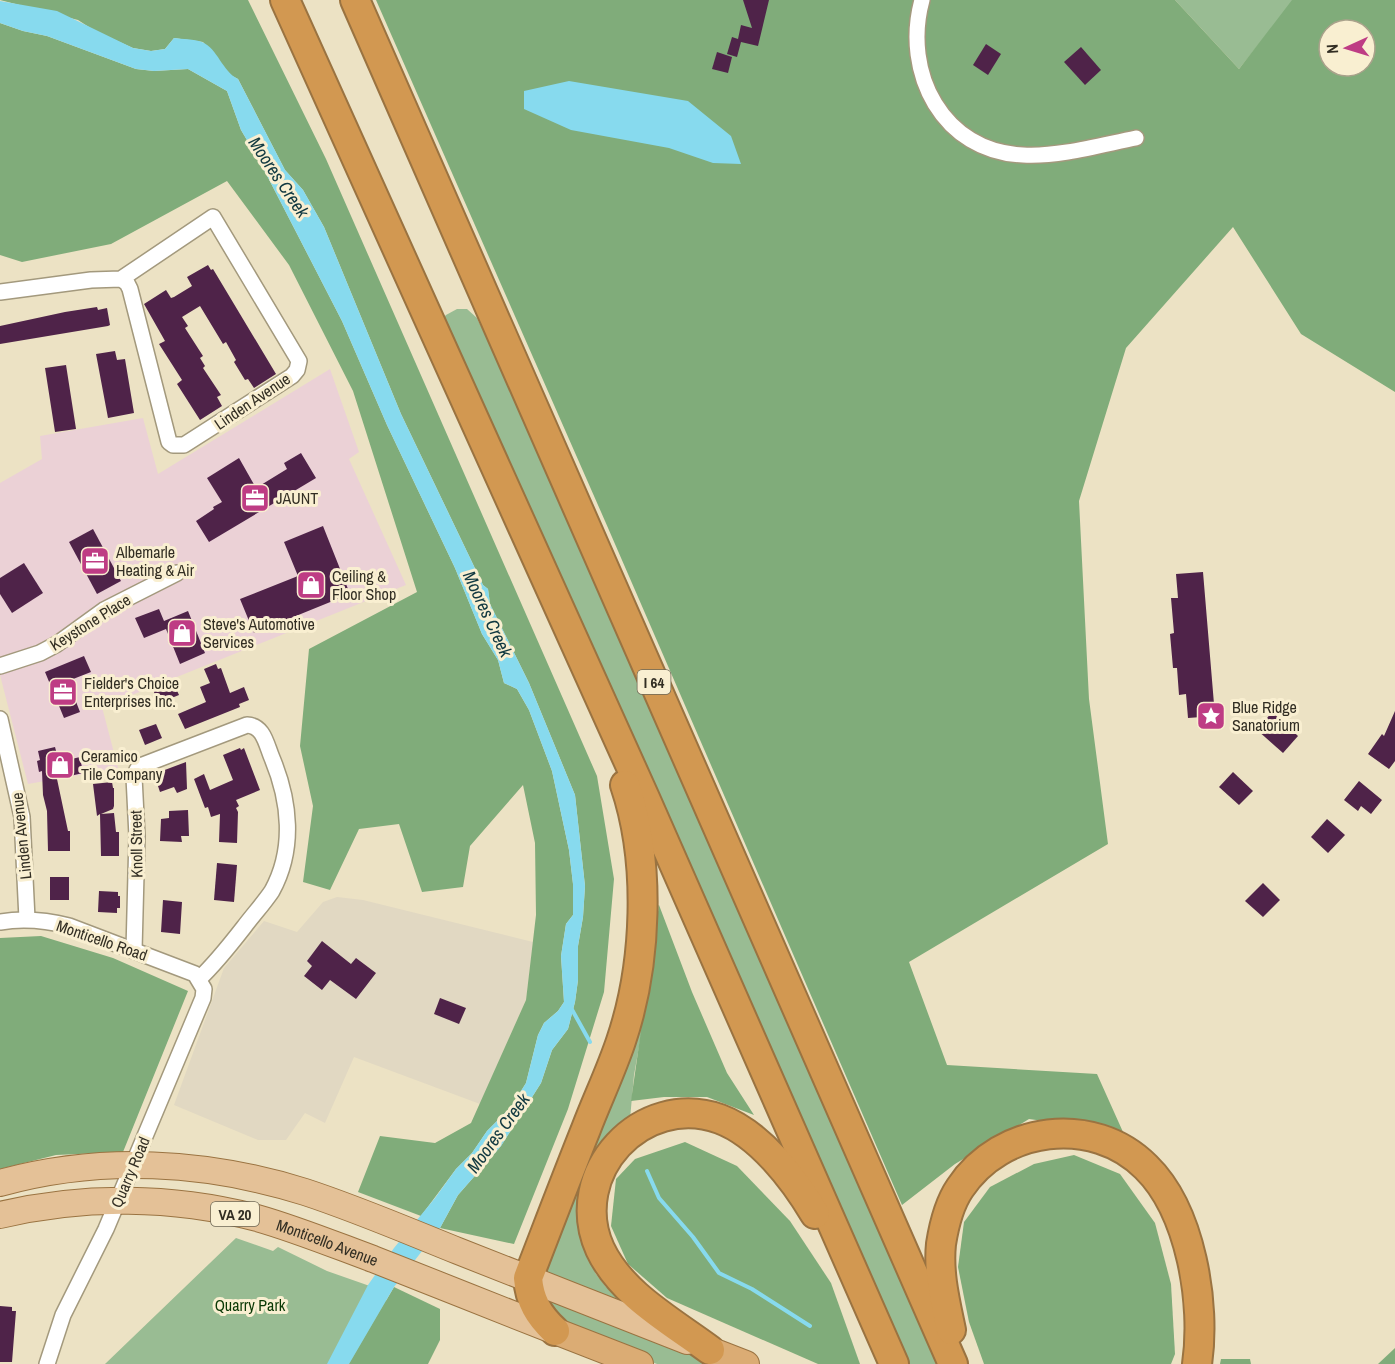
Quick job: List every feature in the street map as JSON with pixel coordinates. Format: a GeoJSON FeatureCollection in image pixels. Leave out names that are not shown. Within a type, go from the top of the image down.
{"type":"FeatureCollection","features":[{"type":"Feature","properties":{"kind":"highway"},"geometry":{"type":"LineString","coordinates":[[285,0],[543,570],[894,1362]]}},
{"type":"Feature","properties":{"kind":"highway","name":"I 64"},"geometry":{"type":"LineString","coordinates":[[355,0],[953,1364]]}},
{"type":"Feature","properties":{"kind":"highway"},"geometry":{"type":"LineString","coordinates":[[543,570],[628,796],[638,846],[642,917],[634,984],[621,1040],[528,1278],[530,1293],[536,1309],[555,1331]]}},
{"type":"Feature","properties":{"kind":"highway"},"geometry":{"type":"LineString","coordinates":[[710,1350],[640,1299],[628,1287],[601,1250],[594,1230],[593,1199],[601,1169],[610,1154],[624,1139],[652,1121],[672,1116],[705,1115],[736,1127],[755,1141],[774,1158],[812,1208],[869,1304]]}},
{"type":"Feature","properties":{"kind":"highway"},"geometry":{"type":"LineString","coordinates":[[958,1364],[943,1292],[940,1265],[945,1227],[953,1200],[972,1173],[996,1152],[1020,1141],[1059,1133],[1085,1135],[1117,1145],[1146,1166],[1170,1200],[1185,1237],[1196,1283],[1201,1340],[1197,1364]]}},
{"type":"Feature","properties":{"kind":"highway","name":"Monticello Avenue"},"geometry":{"type":"LineString","coordinates":[[555,1331],[640,1364]]}},
{"type":"Feature","properties":{"kind":"highway","name":"VA 20"},"geometry":{"type":"LineString","coordinates":[[710,1350],[746,1364]]}},
{"type":"Feature","properties":{"kind":"main road","name":"VA 20"},"geometry":{"type":"LineString","coordinates":[[0,1182],[26,1175],[77,1168],[134,1164],[172,1165],[264,1180],[306,1192],[710,1350]]}},
{"type":"Feature","properties":{"kind":"main road","name":"Monticello Avenue"},"geometry":{"type":"LineString","coordinates":[[0,1215],[38,1207],[117,1201],[161,1202],[248,1216],[349,1250],[555,1331]]}},
{"type":"Feature","properties":{"kind":"street"},"geometry":{"type":"LineString","coordinates":[[921,0],[916,34],[922,78],[942,114],[965,136],[989,148],[1022,155],[1076,150],[1136,138]]}},
{"type":"Feature","properties":{"kind":"street","name":"Linden Avenue"},"geometry":{"type":"LineString","coordinates":[[0,292],[121,279],[213,217],[299,361],[297,370],[292,376],[184,445],[173,445],[168,442],[130,289],[121,279]]}},
{"type":"Feature","properties":{"kind":"street","name":"Keystone Place"},"geometry":{"type":"LineString","coordinates":[[0,666],[48,648],[104,610],[177,573]]}},
{"type":"Feature","properties":{"kind":"street","name":"Linden Avenue"},"geometry":{"type":"LineString","coordinates":[[0,719],[22,817],[27,919]]}},
{"type":"Feature","properties":{"kind":"street","name":"Knoll Street"},"geometry":{"type":"LineString","coordinates":[[134,950],[137,836],[134,777],[137,770],[143,765],[166,756],[247,725],[253,725],[259,729],[265,740],[285,799],[288,830],[284,860],[271,892],[214,965],[199,979]]}},
{"type":"Feature","properties":{"kind":"street","name":"Monticello Road"},"geometry":{"type":"LineString","coordinates":[[0,922],[27,919],[69,926],[195,974],[199,979]]}},
{"type":"Feature","properties":{"kind":"street","name":"Quarry Road"},"geometry":{"type":"LineString","coordinates":[[46,1364],[63,1315],[106,1229],[203,998],[204,989],[199,979]]}},
{"type":"Feature","properties":{"kind":"shaded area"},"geometry":{"type":"Polygon","coordinates":[[[330,369],[359,452],[349,459],[406,585],[102,707],[118,768],[28,784],[0,675],[0,483],[42,459],[40,436],[143,418],[158,474],[330,369]]]}},
{"type":"Feature","properties":{"kind":"shaded area"},"geometry":{"type":"Polygon","coordinates":[[[337,897],[363,900],[533,942],[526,1000],[480,1104],[354,1057],[325,1123],[305,1113],[286,1140],[258,1140],[174,1105],[224,968],[264,921],[297,932],[323,902],[337,897]]]}},
{"type":"Feature","properties":{"kind":"green space"},"geometry":{"type":"Polygon","coordinates":[[[0,0],[248,0],[326,159],[597,776],[614,879],[604,992],[568,1109],[514,1244],[440,1228],[458,1195],[501,1146],[541,1083],[552,1050],[568,1029],[575,1002],[578,980],[578,946],[585,886],[575,795],[529,683],[490,604],[488,589],[483,585],[401,414],[324,227],[303,190],[285,170],[238,79],[230,75],[203,42],[174,38],[165,49],[151,51],[133,48],[95,31],[78,20],[0,0]]]}},
{"type":"Feature","properties":{"kind":"green space"},"geometry":{"type":"Polygon","coordinates":[[[376,0],[1175,0],[1239,69],[1292,0],[1395,0],[1395,392],[1301,334],[1233,227],[1126,348],[1079,501],[1089,699],[1108,844],[909,962],[947,1065],[1097,1074],[1123,1132],[1029,1119],[955,1164],[902,1205],[376,0]]]}},
{"type":"Feature","properties":{"kind":"green space"},"geometry":{"type":"Polygon","coordinates":[[[1175,0],[1294,0],[1239,69],[1175,0]]]}},
{"type":"Feature","properties":{"kind":"green space"},"geometry":{"type":"Polygon","coordinates":[[[0,23],[47,36],[136,69],[154,71],[188,69],[227,91],[241,130],[260,162],[342,321],[387,425],[455,568],[482,634],[498,660],[504,683],[517,689],[529,710],[552,771],[569,850],[573,884],[573,915],[566,924],[561,956],[564,1002],[558,1011],[544,1023],[538,1035],[526,1083],[511,1107],[487,1131],[421,1216],[358,1192],[380,1136],[435,1143],[471,1123],[526,1000],[536,915],[535,843],[523,785],[470,846],[463,887],[422,892],[399,824],[359,829],[330,890],[303,882],[313,806],[300,746],[309,649],[417,592],[353,391],[289,265],[227,181],[111,244],[22,262],[0,255],[0,23]]]}},
{"type":"Feature","properties":{"kind":"green space"},"geometry":{"type":"Polygon","coordinates":[[[457,309],[467,309],[477,318],[493,351],[938,1364],[904,1364],[441,320],[457,309]]]}},
{"type":"Feature","properties":{"kind":"green space"},"geometry":{"type":"Polygon","coordinates":[[[659,905],[634,1075],[630,1119],[582,1184],[578,1213],[583,1247],[596,1274],[606,1287],[619,1297],[618,1300],[552,1277],[542,1266],[647,913],[659,905]]]}},
{"type":"Feature","properties":{"kind":"green space"},"geometry":{"type":"Polygon","coordinates":[[[659,905],[692,992],[727,1073],[754,1115],[707,1097],[664,1097],[631,1101],[659,905]]]}},
{"type":"Feature","properties":{"kind":"green space"},"geometry":{"type":"Polygon","coordinates":[[[41,936],[113,958],[188,991],[123,1152],[56,1155],[0,1169],[0,938],[41,936]]]}},
{"type":"Feature","properties":{"kind":"green space"},"geometry":{"type":"Polygon","coordinates":[[[685,1142],[737,1166],[790,1221],[831,1283],[860,1364],[818,1364],[667,1298],[628,1264],[611,1226],[616,1179],[635,1159],[685,1142]]]}},
{"type":"Feature","properties":{"kind":"green space"},"geometry":{"type":"Polygon","coordinates":[[[1074,1155],[1120,1174],[1155,1223],[1171,1284],[1175,1354],[1171,1364],[984,1364],[969,1322],[958,1267],[964,1222],[990,1187],[1034,1164],[1074,1155]]]}},
{"type":"Feature","properties":{"kind":"green space","name":"Quarry Park"},"geometry":{"type":"Polygon","coordinates":[[[236,1238],[273,1251],[278,1247],[327,1271],[384,1291],[398,1364],[105,1364],[236,1238]]]}},
{"type":"Feature","properties":{"kind":"green space"},"geometry":{"type":"Polygon","coordinates":[[[394,1287],[440,1309],[440,1340],[428,1364],[349,1364],[394,1287]]]}},
{"type":"Feature","properties":{"kind":"green space"},"geometry":{"type":"Polygon","coordinates":[[[548,1299],[717,1364],[657,1364],[609,1346],[545,1310],[548,1299]]]}},
{"type":"Feature","properties":{"kind":"green space"},"geometry":{"type":"Polygon","coordinates":[[[1395,1348],[1395,1364],[1378,1364],[1395,1348]]]}},
{"type":"Feature","properties":{"kind":"green space"},"geometry":{"type":"Polygon","coordinates":[[[1221,1359],[1250,1359],[1251,1364],[1220,1364],[1221,1359]]]}},
{"type":"Feature","properties":{"kind":"water","name":"Moores Creek"},"geometry":{"type":"Polygon","coordinates":[[[0,1],[57,11],[133,48],[151,51],[165,49],[174,38],[202,42],[238,79],[285,170],[303,190],[324,227],[401,414],[483,585],[488,589],[490,604],[529,683],[575,795],[585,886],[578,946],[578,980],[568,1029],[552,1050],[541,1083],[501,1146],[458,1195],[440,1228],[394,1287],[349,1364],[327,1364],[368,1285],[456,1169],[472,1153],[487,1131],[511,1107],[526,1083],[538,1035],[544,1023],[558,1011],[564,1002],[561,956],[566,924],[573,915],[573,884],[569,850],[552,771],[529,710],[517,689],[504,683],[498,660],[482,634],[455,568],[387,425],[342,321],[260,162],[241,130],[227,91],[188,69],[154,71],[136,69],[47,36],[0,23],[0,1]]]}},
{"type":"Feature","properties":{"kind":"water"},"geometry":{"type":"Polygon","coordinates":[[[569,81],[688,101],[731,136],[741,164],[713,163],[669,148],[571,130],[524,109],[524,91],[569,81]]]}},
{"type":"Feature","properties":{"kind":"building"},"geometry":{"type":"Polygon","coordinates":[[[743,0],[769,0],[758,46],[741,42],[737,57],[727,54],[732,37],[738,39],[741,25],[752,28],[743,0]]]}},
{"type":"Feature","properties":{"kind":"building"},"geometry":{"type":"Polygon","coordinates":[[[986,44],[1001,54],[988,75],[973,65],[986,44]]]}},
{"type":"Feature","properties":{"kind":"building"},"geometry":{"type":"Polygon","coordinates":[[[1081,47],[1101,70],[1085,85],[1064,62],[1081,47]]]}},
{"type":"Feature","properties":{"kind":"building"},"geometry":{"type":"Polygon","coordinates":[[[717,52],[732,57],[728,73],[712,69],[717,52]]]}},
{"type":"Feature","properties":{"kind":"building"},"geometry":{"type":"Polygon","coordinates":[[[208,265],[211,270],[213,269],[276,374],[254,388],[248,379],[245,380],[226,342],[223,344],[200,306],[182,317],[188,326],[185,328],[203,356],[200,358],[205,366],[203,368],[221,395],[217,397],[222,406],[200,420],[177,384],[182,380],[159,344],[165,341],[144,304],[166,290],[171,298],[174,297],[192,286],[187,277],[208,265]]]}},
{"type":"Feature","properties":{"kind":"building"},"geometry":{"type":"Polygon","coordinates":[[[97,307],[98,310],[107,308],[110,325],[0,344],[0,326],[97,307]]]}},
{"type":"Feature","properties":{"kind":"building"},"geometry":{"type":"Polygon","coordinates":[[[115,351],[117,360],[125,359],[134,413],[108,418],[96,354],[115,351]]]}},
{"type":"Feature","properties":{"kind":"building"},"geometry":{"type":"Polygon","coordinates":[[[66,365],[76,429],[55,432],[45,368],[66,365]]]}},
{"type":"Feature","properties":{"kind":"building","name":"JAUNT"},"geometry":{"type":"Polygon","coordinates":[[[301,453],[316,478],[209,542],[196,521],[222,502],[207,478],[239,458],[256,488],[287,469],[284,463],[301,453]]]}},
{"type":"Feature","properties":{"kind":"building","name":"Ceiling & Floor Shop"},"geometry":{"type":"Polygon","coordinates":[[[323,526],[350,594],[254,633],[240,599],[298,576],[284,542],[323,526]]]}},
{"type":"Feature","properties":{"kind":"building","name":"Albemarle Heating & Air"},"geometry":{"type":"Polygon","coordinates":[[[93,529],[121,581],[97,594],[69,542],[93,529]]]}},
{"type":"Feature","properties":{"kind":"building"},"geometry":{"type":"Polygon","coordinates":[[[24,563],[43,593],[12,613],[0,594],[0,578],[24,563]]]}},
{"type":"Feature","properties":{"kind":"building"},"geometry":{"type":"Polygon","coordinates":[[[1203,572],[1215,716],[1188,718],[1186,694],[1179,695],[1177,668],[1173,668],[1170,634],[1174,633],[1171,598],[1178,598],[1176,574],[1203,572]]]}},
{"type":"Feature","properties":{"kind":"building","name":"Steve's Automotive Services"},"geometry":{"type":"Polygon","coordinates":[[[159,609],[164,621],[188,611],[205,653],[180,664],[166,629],[144,638],[135,618],[159,609]]]}},
{"type":"Feature","properties":{"kind":"building","name":"Fielder's Choice Enterprises Inc."},"geometry":{"type":"Polygon","coordinates":[[[84,656],[91,672],[68,681],[80,712],[64,718],[45,672],[84,656]]]}},
{"type":"Feature","properties":{"kind":"building"},"geometry":{"type":"Polygon","coordinates":[[[216,664],[218,669],[221,668],[230,693],[244,687],[249,700],[239,704],[240,707],[185,729],[178,714],[206,702],[200,687],[210,683],[204,669],[216,664]]]}},
{"type":"Feature","properties":{"kind":"building"},"geometry":{"type":"Polygon","coordinates":[[[173,682],[179,695],[159,703],[153,690],[173,682]]]}},
{"type":"Feature","properties":{"kind":"building"},"geometry":{"type":"Polygon","coordinates":[[[1395,711],[1395,761],[1389,769],[1368,754],[1382,734],[1384,736],[1395,711]]]}},
{"type":"Feature","properties":{"kind":"building"},"geometry":{"type":"Polygon","coordinates":[[[1272,712],[1298,736],[1283,753],[1257,730],[1272,712]]]}},
{"type":"Feature","properties":{"kind":"building"},"geometry":{"type":"Polygon","coordinates":[[[156,724],[162,738],[145,745],[139,730],[156,724]]]}},
{"type":"Feature","properties":{"kind":"building"},"geometry":{"type":"Polygon","coordinates":[[[55,747],[59,762],[80,757],[83,773],[57,779],[68,831],[70,831],[70,851],[48,851],[47,811],[43,795],[42,771],[39,772],[37,761],[40,760],[38,751],[55,747]]]}},
{"type":"Feature","properties":{"kind":"building"},"geometry":{"type":"Polygon","coordinates":[[[240,748],[241,750],[244,748],[260,790],[236,800],[239,806],[236,808],[238,812],[237,843],[219,842],[220,814],[211,817],[208,807],[205,808],[194,779],[204,774],[210,790],[233,780],[223,755],[240,748]]]}},
{"type":"Feature","properties":{"kind":"building"},"geometry":{"type":"Polygon","coordinates":[[[186,762],[187,789],[177,793],[174,787],[160,792],[154,774],[186,762]]]}},
{"type":"Feature","properties":{"kind":"building"},"geometry":{"type":"Polygon","coordinates":[[[1233,772],[1253,791],[1239,805],[1219,787],[1233,772]]]}},
{"type":"Feature","properties":{"kind":"building"},"geometry":{"type":"Polygon","coordinates":[[[1359,781],[1382,800],[1371,814],[1361,806],[1358,811],[1344,800],[1359,781]]]}},
{"type":"Feature","properties":{"kind":"building"},"geometry":{"type":"Polygon","coordinates":[[[112,782],[113,809],[101,814],[114,813],[116,832],[119,832],[119,856],[101,856],[100,814],[97,816],[93,784],[112,782]]]}},
{"type":"Feature","properties":{"kind":"building"},"geometry":{"type":"Polygon","coordinates":[[[188,810],[189,836],[181,836],[182,842],[160,841],[161,819],[169,818],[169,811],[188,810]]]}},
{"type":"Feature","properties":{"kind":"building"},"geometry":{"type":"Polygon","coordinates":[[[1327,819],[1345,835],[1328,853],[1311,837],[1327,819]]]}},
{"type":"Feature","properties":{"kind":"building"},"geometry":{"type":"Polygon","coordinates":[[[217,863],[237,865],[234,902],[214,900],[217,863]]]}},
{"type":"Feature","properties":{"kind":"building"},"geometry":{"type":"Polygon","coordinates":[[[50,877],[69,877],[69,900],[50,900],[50,877]]]}},
{"type":"Feature","properties":{"kind":"building"},"geometry":{"type":"Polygon","coordinates":[[[1263,883],[1280,900],[1263,917],[1245,901],[1263,883]]]}},
{"type":"Feature","properties":{"kind":"building"},"geometry":{"type":"Polygon","coordinates":[[[99,891],[118,892],[120,908],[117,908],[117,913],[98,912],[99,891]]]}},
{"type":"Feature","properties":{"kind":"building"},"geometry":{"type":"Polygon","coordinates":[[[163,900],[182,902],[180,934],[161,932],[163,900]]]}},
{"type":"Feature","properties":{"kind":"building"},"geometry":{"type":"Polygon","coordinates":[[[322,941],[351,964],[356,958],[376,973],[356,999],[330,980],[322,990],[304,976],[312,966],[307,961],[322,941]]]}},
{"type":"Feature","properties":{"kind":"building"},"geometry":{"type":"Polygon","coordinates":[[[440,998],[466,1008],[459,1024],[434,1014],[440,998]]]}},
{"type":"Feature","properties":{"kind":"building"},"geometry":{"type":"Polygon","coordinates":[[[0,1306],[12,1307],[12,1311],[16,1311],[12,1362],[0,1362],[0,1306]]]}},
{"type":"Feature","properties":{"kind":"waterway"},"geometry":{"type":"LineString","coordinates":[[570,1006],[590,1042]]}},
{"type":"Feature","properties":{"kind":"waterway"},"geometry":{"type":"LineString","coordinates":[[647,1171],[659,1198],[693,1237],[719,1273],[752,1289],[810,1326]]}},
{"type":"Feature","properties":{"kind":"place","name":"JAUNT"},"geometry":{"type":"Point","coordinates":[255,498]}},
{"type":"Feature","properties":{"kind":"place","name":"Albemarle Heating & Air"},"geometry":{"type":"Point","coordinates":[95,561]}},
{"type":"Feature","properties":{"kind":"place","name":"Ceiling & Floor Shop"},"geometry":{"type":"Point","coordinates":[311,585]}},
{"type":"Feature","properties":{"kind":"place","name":"Steve's Automotive Services"},"geometry":{"type":"Point","coordinates":[182,633]}},
{"type":"Feature","properties":{"kind":"place","name":"Fielder's Choice Enterprises Inc."},"geometry":{"type":"Point","coordinates":[63,692]}},
{"type":"Feature","properties":{"kind":"place","name":"Blue Ridge Sanatorium"},"geometry":{"type":"Point","coordinates":[1211,716]}},
{"type":"Feature","properties":{"kind":"place","name":"Ceramico Tile Company"},"geometry":{"type":"Point","coordinates":[60,765]}}]}
